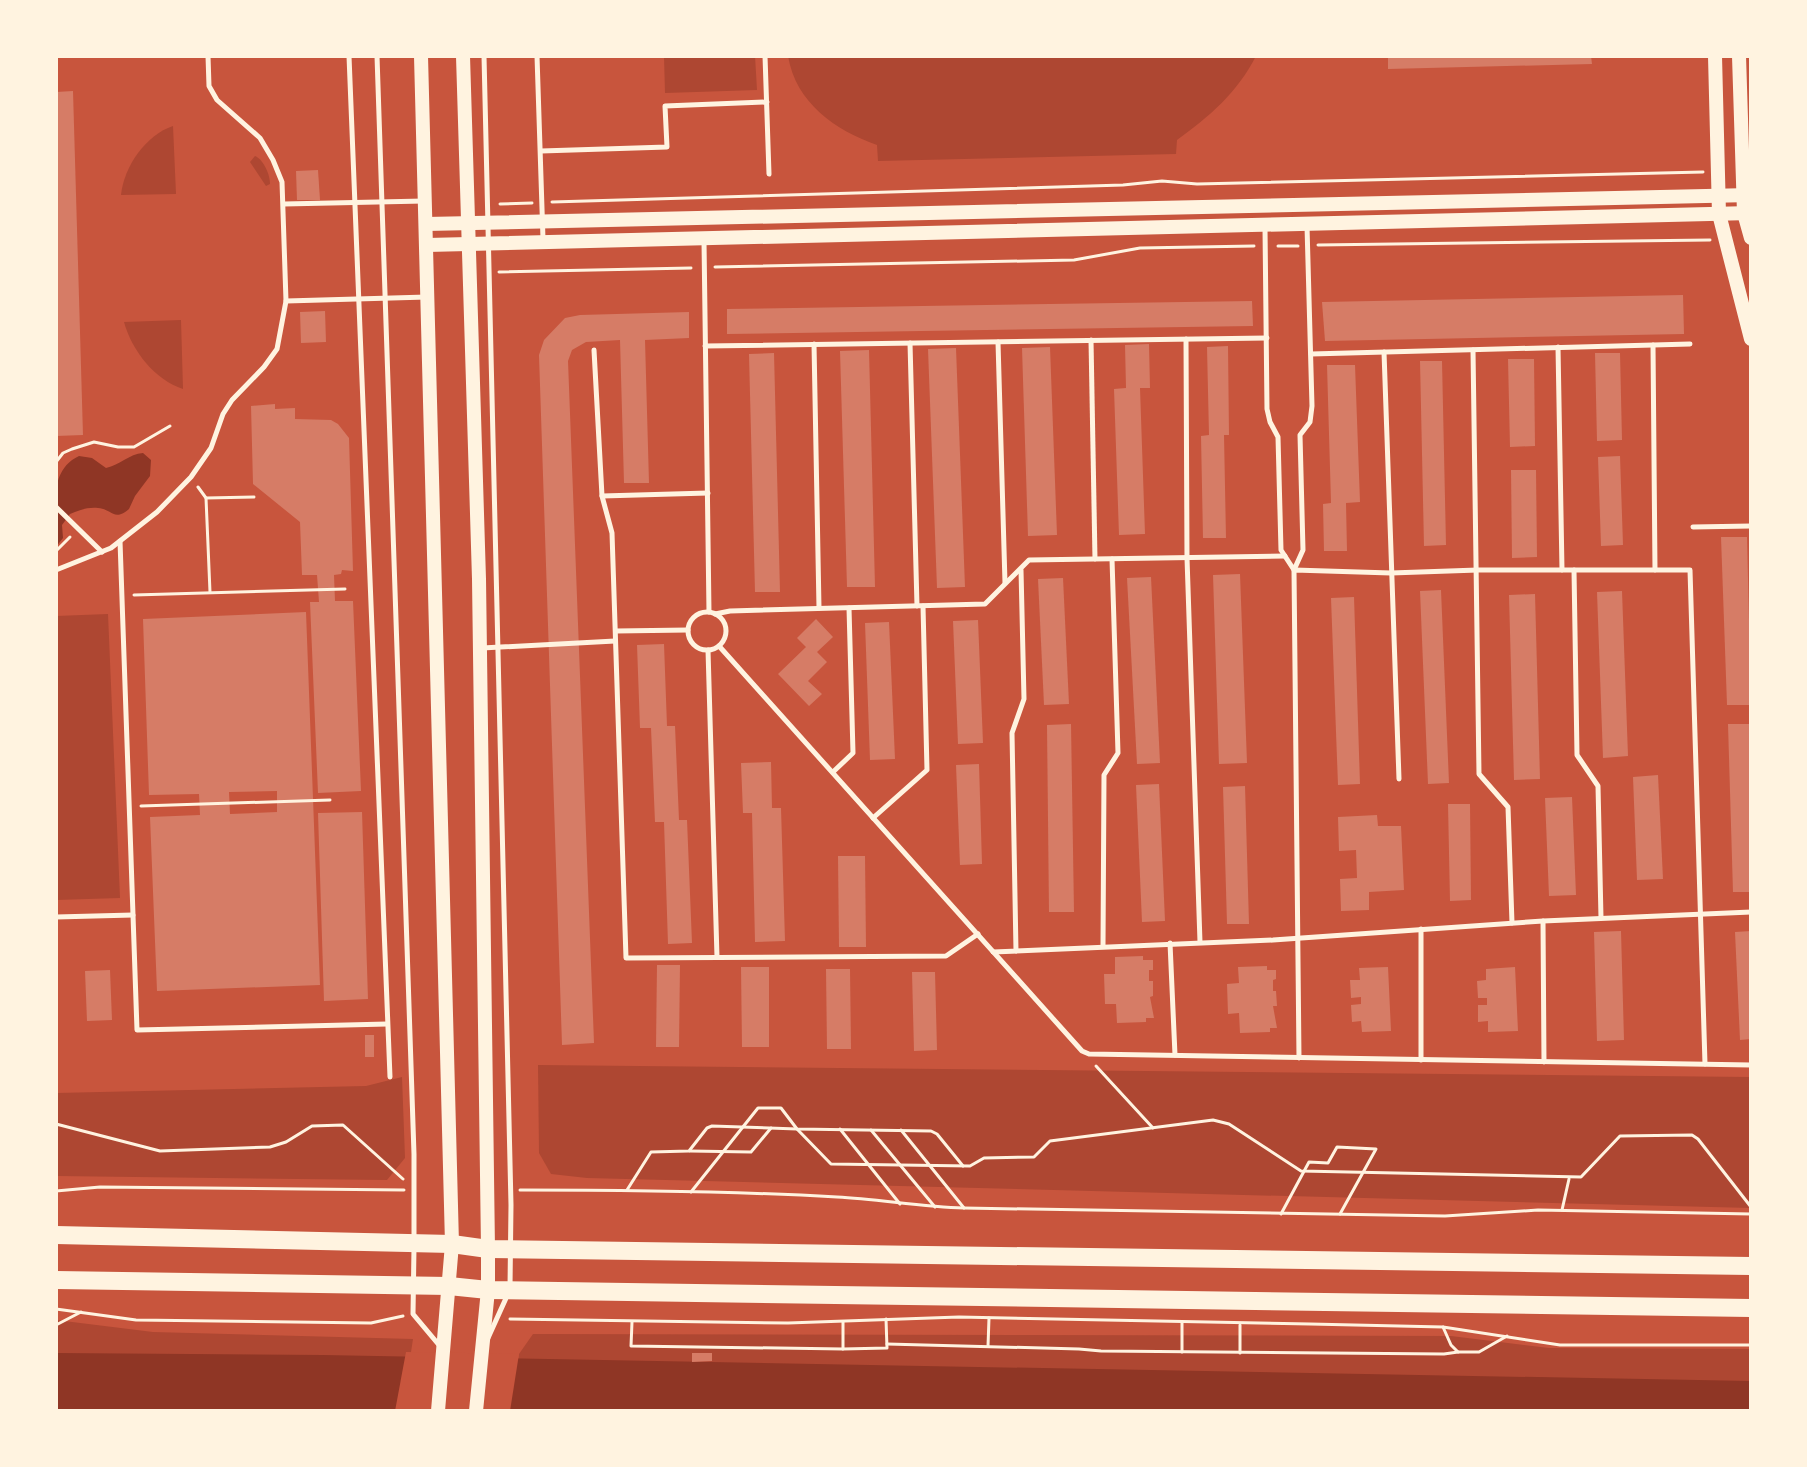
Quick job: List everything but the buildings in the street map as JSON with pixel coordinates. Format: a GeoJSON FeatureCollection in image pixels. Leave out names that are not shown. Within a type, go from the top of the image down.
{"type":"FeatureCollection","features":[{"type":"Feature","properties":{"kind":"highway"},"geometry":{"type":"LineString","coordinates":[[56,1235],[452,1244],[488,1249],[1751,1266]]}},
{"type":"Feature","properties":{"kind":"highway"},"geometry":{"type":"LineString","coordinates":[[56,1280],[449,1286],[488,1290],[1751,1308]]}},
{"type":"Feature","properties":{"kind":"street"},"geometry":{"type":"LineString","coordinates":[[421,56],[452,1244],[438,1411]]}},
{"type":"Feature","properties":{"kind":"street"},"geometry":{"type":"LineString","coordinates":[[463,56],[481,648],[488,1249],[488,1290],[476,1411]]}},
{"type":"Feature","properties":{"kind":"street"},"geometry":{"type":"LineString","coordinates":[[1715,56],[1719,214],[1751,339]]}},
{"type":"Feature","properties":{"kind":"street"},"geometry":{"type":"LineString","coordinates":[[1739,56],[1751,238]]}},
{"type":"Feature","properties":{"kind":"street"},"geometry":{"type":"LineString","coordinates":[[426,224],[1747,195]]}},
{"type":"Feature","properties":{"kind":"street"},"geometry":{"type":"LineString","coordinates":[[427,245],[1747,213]]}},
{"type":"Feature","properties":{"kind":"lane"},"geometry":{"type":"LineString","coordinates":[[56,570],[102,552],[157,512],[191,477],[211,448],[223,414],[232,400],[277,349],[286,301],[282,182],[260,138],[217,100],[209,86],[208,56]]}},
{"type":"Feature","properties":{"kind":"lane"},"geometry":{"type":"LineString","coordinates":[[349,56],[390,1077]]}},
{"type":"Feature","properties":{"kind":"lane"},"geometry":{"type":"LineString","coordinates":[[377,56],[414,1190],[413,1314],[445,1352]]}},
{"type":"Feature","properties":{"kind":"lane"},"geometry":{"type":"LineString","coordinates":[[483,1350],[510,1290],[511,1190],[484,56]]}},
{"type":"Feature","properties":{"kind":"lane"},"geometry":{"type":"LineString","coordinates":[[537,56],[543,242]]}},
{"type":"Feature","properties":{"kind":"lane"},"geometry":{"type":"LineString","coordinates":[[765,56],[769,174]]}},
{"type":"Feature","properties":{"kind":"lane"},"geometry":{"type":"LineString","coordinates":[[541,151],[667,147],[665,106],[767,102]]}},
{"type":"Feature","properties":{"kind":"lane"},"geometry":{"type":"LineString","coordinates":[[284,204],[425,201]]}},
{"type":"Feature","properties":{"kind":"lane"},"geometry":{"type":"LineString","coordinates":[[1299,1058],[1294,570],[1303,550],[1300,435],[1310,422],[1312,406],[1307,222]]}},
{"type":"Feature","properties":{"kind":"lane"},"geometry":{"type":"LineString","coordinates":[[1265,223],[1267,409],[1278,437],[1281,550],[1294,570]]}},
{"type":"Feature","properties":{"kind":"lane"},"geometry":{"type":"LineString","coordinates":[[704,239],[712,613]]}},
{"type":"Feature","properties":{"kind":"lane"},"geometry":{"type":"LineString","coordinates":[[286,301],[428,297]]}},
{"type":"Feature","properties":{"kind":"lane"},"geometry":{"type":"LineString","coordinates":[[705,346],[1267,338]]}},
{"type":"Feature","properties":{"kind":"lane"},"geometry":{"type":"LineString","coordinates":[[1186,339],[1187,558],[1200,942]]}},
{"type":"Feature","properties":{"kind":"lane"},"geometry":{"type":"LineString","coordinates":[[1091,340],[1095,559]]}},
{"type":"Feature","properties":{"kind":"lane"},"geometry":{"type":"LineString","coordinates":[[998,342],[1005,583]]}},
{"type":"Feature","properties":{"kind":"lane"},"geometry":{"type":"LineString","coordinates":[[873,818],[927,770],[910,343]]}},
{"type":"Feature","properties":{"kind":"lane"},"geometry":{"type":"LineString","coordinates":[[814,344],[819,608]]}},
{"type":"Feature","properties":{"kind":"lane"},"geometry":{"type":"LineString","coordinates":[[1311,354],[1690,344]]}},
{"type":"Feature","properties":{"kind":"lane"},"geometry":{"type":"LineString","coordinates":[[1653,345],[1655,570]]}},
{"type":"Feature","properties":{"kind":"lane"},"geometry":{"type":"LineString","coordinates":[[1558,347],[1562,570]]}},
{"type":"Feature","properties":{"kind":"lane"},"geometry":{"type":"LineString","coordinates":[[594,350],[602,496],[612,533],[626,958],[946,956],[978,934]]}},
{"type":"Feature","properties":{"kind":"lane"},"geometry":{"type":"LineString","coordinates":[[1473,350],[1479,774],[1508,807],[1512,923]]}},
{"type":"Feature","properties":{"kind":"lane"},"geometry":{"type":"LineString","coordinates":[[1384,352],[1399,779]]}},
{"type":"Feature","properties":{"kind":"lane"},"geometry":{"type":"LineString","coordinates":[[602,496],[708,493]]}},
{"type":"Feature","properties":{"kind":"lane"},"geometry":{"type":"LineString","coordinates":[[56,507],[102,552]]}},
{"type":"Feature","properties":{"kind":"lane"},"geometry":{"type":"LineString","coordinates":[[1693,527],[1751,526]]}},
{"type":"Feature","properties":{"kind":"lane"},"geometry":{"type":"LineString","coordinates":[[120,541],[137,1030],[387,1024]]}},
{"type":"Feature","properties":{"kind":"lane"},"geometry":{"type":"LineString","coordinates":[[712,613],[720,618],[726,629],[719,646],[702,649],[692,642],[688,630],[697,615],[712,613],[730,611],[985,604],[1029,560],[1285,556]]}},
{"type":"Feature","properties":{"kind":"lane"},"geometry":{"type":"LineString","coordinates":[[1103,946],[1104,775],[1118,753],[1112,559]]}},
{"type":"Feature","properties":{"kind":"lane"},"geometry":{"type":"LineString","coordinates":[[1016,951],[1012,733],[1024,699],[1021,568]]}},
{"type":"Feature","properties":{"kind":"lane"},"geometry":{"type":"LineString","coordinates":[[1294,570],[1391,573],[1690,570],[1705,1064]]}},
{"type":"Feature","properties":{"kind":"lane"},"geometry":{"type":"LineString","coordinates":[[1574,570],[1577,755],[1598,786],[1601,918]]}},
{"type":"Feature","properties":{"kind":"lane"},"geometry":{"type":"LineString","coordinates":[[833,772],[853,753],[849,608]]}},
{"type":"Feature","properties":{"kind":"lane"},"geometry":{"type":"LineString","coordinates":[[616,631],[688,630]]}},
{"type":"Feature","properties":{"kind":"lane"},"geometry":{"type":"LineString","coordinates":[[481,648],[616,641]]}},
{"type":"Feature","properties":{"kind":"lane"},"geometry":{"type":"LineString","coordinates":[[719,646],[1082,1051],[1089,1054],[1751,1065]]}},
{"type":"Feature","properties":{"kind":"lane"},"geometry":{"type":"LineString","coordinates":[[708,650],[717,957]]}},
{"type":"Feature","properties":{"kind":"lane"},"geometry":{"type":"LineString","coordinates":[[993,952],[1273,940],[1543,921],[1751,912]]}},
{"type":"Feature","properties":{"kind":"lane"},"geometry":{"type":"LineString","coordinates":[[56,917],[133,915]]}},
{"type":"Feature","properties":{"kind":"lane"},"geometry":{"type":"LineString","coordinates":[[1543,921],[1544,1062]]}},
{"type":"Feature","properties":{"kind":"lane"},"geometry":{"type":"LineString","coordinates":[[1421,929],[1421,1060]]}},
{"type":"Feature","properties":{"kind":"lane"},"geometry":{"type":"LineString","coordinates":[[1170,943],[1175,1055]]}},
{"type":"Feature","properties":{"kind":"path"},"geometry":{"type":"LineString","coordinates":[[488,204],[1123,185],[1162,181],[1197,184],[1718,171]]}},
{"type":"Feature","properties":{"kind":"path"},"geometry":{"type":"LineString","coordinates":[[490,273],[1074,260],[1140,248],[1725,240]]}},
{"type":"Feature","properties":{"kind":"path"},"geometry":{"type":"LineString","coordinates":[[56,462],[63,453],[94,442],[134,447],[170,426]]}},
{"type":"Feature","properties":{"kind":"path"},"geometry":{"type":"LineString","coordinates":[[191,477],[206,498],[210,592]]}},
{"type":"Feature","properties":{"kind":"path"},"geometry":{"type":"LineString","coordinates":[[206,498],[254,497]]}},
{"type":"Feature","properties":{"kind":"path"},"geometry":{"type":"LineString","coordinates":[[56,551],[78,528]]}},
{"type":"Feature","properties":{"kind":"path"},"geometry":{"type":"LineString","coordinates":[[122,596],[345,589]]}},
{"type":"Feature","properties":{"kind":"path"},"geometry":{"type":"LineString","coordinates":[[129,807],[330,800]]}},
{"type":"Feature","properties":{"kind":"path"},"geometry":{"type":"LineString","coordinates":[[1082,1051],[1154,1128]]}},
{"type":"Feature","properties":{"kind":"path"},"geometry":{"type":"LineString","coordinates":[[691,1192],[758,1108],[781,1108],[831,1164],[970,1166],[984,1158],[1034,1157],[1050,1141],[1221,1121],[1304,1171],[1569,1179],[1581,1177],[1620,1136],[1692,1135],[1751,1207]]}},
{"type":"Feature","properties":{"kind":"path"},"geometry":{"type":"LineString","coordinates":[[56,1124],[160,1151],[270,1147],[286,1142],[312,1126],[343,1125],[414,1190]]}},
{"type":"Feature","properties":{"kind":"path"},"geometry":{"type":"LineString","coordinates":[[689,1151],[707,1128],[931,1131],[937,1134],[963,1166]]}},
{"type":"Feature","properties":{"kind":"path"},"geometry":{"type":"LineString","coordinates":[[627,1190],[651,1152],[751,1152],[771,1128]]}},
{"type":"Feature","properties":{"kind":"path"},"geometry":{"type":"LineString","coordinates":[[840,1129],[900,1204]]}},
{"type":"Feature","properties":{"kind":"path"},"geometry":{"type":"LineString","coordinates":[[871,1130],[935,1207]]}},
{"type":"Feature","properties":{"kind":"path"},"geometry":{"type":"LineString","coordinates":[[901,1130],[964,1208]]}},
{"type":"Feature","properties":{"kind":"path"},"geometry":{"type":"LineString","coordinates":[[1281,1214],[1309,1162],[1328,1163],[1337,1147],[1376,1149],[1340,1214]]}},
{"type":"Feature","properties":{"kind":"path"},"geometry":{"type":"LineString","coordinates":[[1562,1210],[1569,1179]]}},
{"type":"Feature","properties":{"kind":"path"},"geometry":{"type":"LineString","coordinates":[[56,1191],[100,1187],[414,1190]]}},
{"type":"Feature","properties":{"kind":"path"},"geometry":{"type":"LineString","coordinates":[[511,1190],[627,1190],[838,1197],[964,1208],[1445,1216],[1562,1210],[1751,1214]]}},
{"type":"Feature","properties":{"kind":"path"},"geometry":{"type":"LineString","coordinates":[[56,1309],[136,1320],[371,1323],[413,1314]]}},
{"type":"Feature","properties":{"kind":"path"},"geometry":{"type":"LineString","coordinates":[[56,1325],[82,1312]]}},
{"type":"Feature","properties":{"kind":"path"},"geometry":{"type":"LineString","coordinates":[[497,1319],[843,1322],[989,1318],[1443,1327],[1560,1345],[1751,1345]]}},
{"type":"Feature","properties":{"kind":"path"},"geometry":{"type":"LineString","coordinates":[[988,1346],[989,1318]]}},
{"type":"Feature","properties":{"kind":"path"},"geometry":{"type":"LineString","coordinates":[[632,1321],[631,1346],[843,1349],[887,1348],[886,1319]]}},
{"type":"Feature","properties":{"kind":"path"},"geometry":{"type":"LineString","coordinates":[[843,1322],[843,1349]]}},
{"type":"Feature","properties":{"kind":"path"},"geometry":{"type":"LineString","coordinates":[[1182,1322],[1182,1352]]}},
{"type":"Feature","properties":{"kind":"path"},"geometry":{"type":"LineString","coordinates":[[1240,1323],[1240,1353]]}},
{"type":"Feature","properties":{"kind":"path"},"geometry":{"type":"LineString","coordinates":[[1443,1327],[1451,1345],[1458,1352]]}},
{"type":"Feature","properties":{"kind":"path"},"geometry":{"type":"LineString","coordinates":[[887,1344],[1182,1352],[1444,1354],[1479,1352],[1507,1336]]}},
{"type":"Feature","properties":{"kind":"shaded area"},"geometry":{"type":"Polygon","coordinates":[[[664,56],[755,56],[757,90],[665,93],[664,56]]]}},
{"type":"Feature","properties":{"kind":"shaded area"},"geometry":{"type":"Polygon","coordinates":[[[788,56],[1256,56],[1222,103],[1177,140],[1176,154],[878,161],[877,145],[832,123],[809,101],[792,73],[788,56]]]}},
{"type":"Feature","properties":{"kind":"shaded area"},"geometry":{"type":"Polygon","coordinates":[[[173,126],[176,194],[121,195],[127,173],[138,153],[154,136],[173,126]]]}},
{"type":"Feature","properties":{"kind":"shaded area"},"geometry":{"type":"Polygon","coordinates":[[[255,156],[268,172],[270,184],[266,186],[250,162],[255,156]]]}},
{"type":"Feature","properties":{"kind":"shaded area"},"geometry":{"type":"Polygon","coordinates":[[[181,320],[183,389],[163,379],[146,363],[124,322],[181,320]]]}},
{"type":"Feature","properties":{"kind":"shaded area"},"geometry":{"type":"Polygon","coordinates":[[[143,453],[151,460],[150,476],[129,509],[120,514],[94,508],[70,514],[62,525],[63,538],[56,547],[57,483],[69,463],[79,456],[92,458],[106,468],[143,453]]]}},
{"type":"Feature","properties":{"kind":"shaded area"},"geometry":{"type":"Polygon","coordinates":[[[108,614],[120,898],[56,900],[56,616],[108,614]]]}},
{"type":"Feature","properties":{"kind":"shaded area"},"geometry":{"type":"Polygon","coordinates":[[[538,1065],[1751,1077],[1751,1208],[587,1178],[551,1174],[539,1153],[538,1065]]]}},
{"type":"Feature","properties":{"kind":"shaded area"},"geometry":{"type":"Polygon","coordinates":[[[402,1077],[405,1158],[387,1180],[56,1176],[56,1093],[366,1086],[402,1077]]]}},
{"type":"Feature","properties":{"kind":"shaded area"},"geometry":{"type":"Polygon","coordinates":[[[56,1320],[153,1332],[413,1339],[402,1411],[56,1411],[56,1320]]]}},
{"type":"Feature","properties":{"kind":"shaded area"},"geometry":{"type":"Polygon","coordinates":[[[533,1334],[1451,1336],[1549,1348],[1751,1349],[1751,1411],[510,1411],[519,1354],[533,1334]]]}},
{"type":"Feature","properties":{"kind":"shaded area"},"geometry":{"type":"Polygon","coordinates":[[[56,1353],[323,1355],[1751,1381],[1751,1411],[56,1411],[56,1353]]]}},
{"type":"Feature","properties":{"kind":"pier"},"geometry":{"type":"Polygon","coordinates":[[[406,1352],[519,1354],[510,1411],[395,1411],[406,1352]]]}}]}
